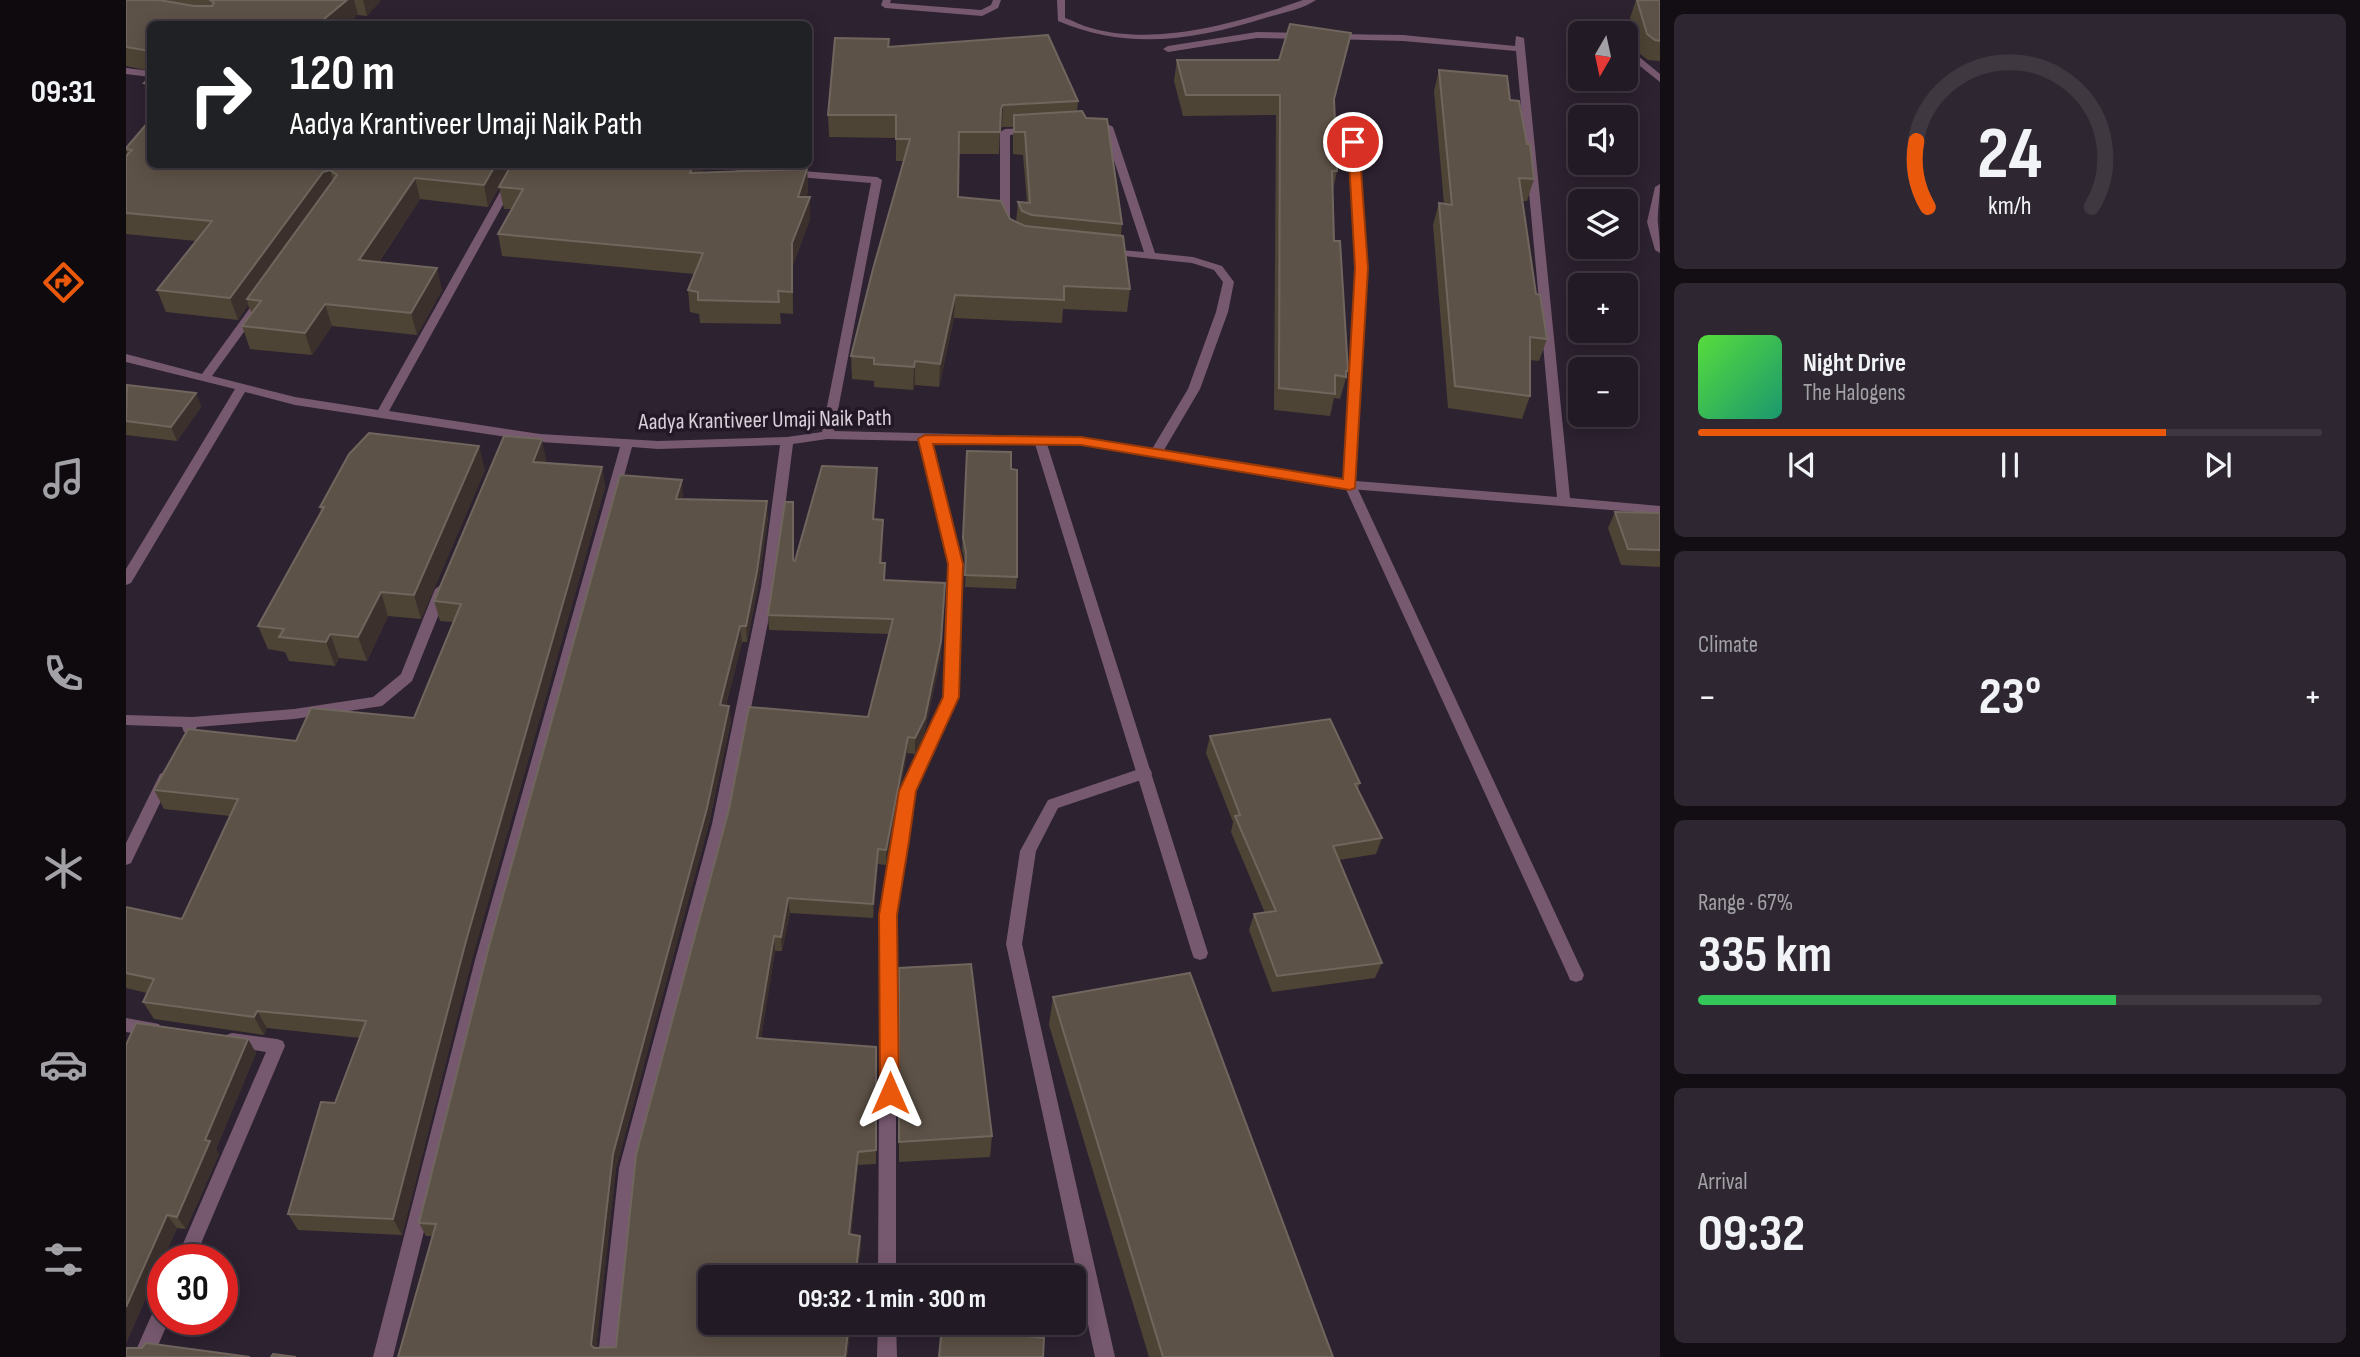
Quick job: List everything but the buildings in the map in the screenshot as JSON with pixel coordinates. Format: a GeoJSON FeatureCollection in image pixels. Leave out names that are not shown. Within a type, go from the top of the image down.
{"type":"FeatureCollection","features":[{"type":"Feature","properties":{"kind":"street"},"geometry":{"type":"LineString","coordinates":[[887,0],[885,5],[982,13],[995,6],[998,0]]}},
{"type":"Feature","properties":{"kind":"street"},"geometry":{"type":"LineString","coordinates":[[1061,0],[1061,19],[1074,27],[1096,34],[1138,36],[1192,34],[1312,0]]}},
{"type":"Feature","properties":{"kind":"street"},"geometry":{"type":"LineString","coordinates":[[1168,50],[1257,35],[1520,44],[1564,503]]}},
{"type":"Feature","properties":{"kind":"street"},"geometry":{"type":"LineString","coordinates":[[1638,61],[1660,79]]}},
{"type":"Feature","properties":{"kind":"street"},"geometry":{"type":"LineString","coordinates":[[126,71],[147,74]]}},
{"type":"Feature","properties":{"kind":"street"},"geometry":{"type":"LineString","coordinates":[[1082,128],[1108,127],[1151,256]]}},
{"type":"Feature","properties":{"kind":"street"},"geometry":{"type":"LineString","coordinates":[[1015,238],[1005,219],[1005,132],[1044,130]]}},
{"type":"Feature","properties":{"kind":"street"},"geometry":{"type":"LineString","coordinates":[[1353,142],[1362,268],[1350,485],[1576,975]]}},
{"type":"Feature","properties":{"kind":"street"},"geometry":{"type":"LineString","coordinates":[[739,169],[877,180],[827,435]]}},
{"type":"Feature","properties":{"kind":"street"},"geometry":{"type":"LineString","coordinates":[[382,414],[512,179]]}},
{"type":"Feature","properties":{"kind":"street"},"geometry":{"type":"LineString","coordinates":[[1660,187],[1652,222],[1660,250]]}},
{"type":"Feature","properties":{"kind":"street"},"geometry":{"type":"LineString","coordinates":[[1097,251],[1193,260],[1218,268],[1229,282],[1222,312],[1194,389],[1156,453]]}},
{"type":"Feature","properties":{"kind":"street"},"geometry":{"type":"LineString","coordinates":[[205,378],[270,287]]}},
{"type":"Feature","properties":{"kind":"street","name":"Aadya Krantiveer Umaji Naik Path"},"geometry":{"type":"LineString","coordinates":[[126,358],[295,401],[382,414],[507,439],[627,443],[788,441],[827,435],[1081,441],[1350,485],[1660,510]]}},
{"type":"Feature","properties":{"kind":"street"},"geometry":{"type":"LineString","coordinates":[[126,580],[242,387]]}},
{"type":"Feature","properties":{"kind":"street"},"geometry":{"type":"LineString","coordinates":[[887,1265],[888,915],[908,791],[951,697],[956,564],[925,439]]}},
{"type":"Feature","properties":{"kind":"street"},"geometry":{"type":"LineString","coordinates":[[608,1357],[628,1168],[720,824],[768,587],[788,441]]}},
{"type":"Feature","properties":{"kind":"street"},"geometry":{"type":"LineString","coordinates":[[1041,441],[1200,953]]}},
{"type":"Feature","properties":{"kind":"street"},"geometry":{"type":"LineString","coordinates":[[383,1357],[483,960],[627,443]]}},
{"type":"Feature","properties":{"kind":"street"},"geometry":{"type":"LineString","coordinates":[[126,720],[192,722],[294,714],[377,702],[407,677],[448,576]]}},
{"type":"Feature","properties":{"kind":"street"},"geometry":{"type":"LineString","coordinates":[[126,859],[192,722]]}},
{"type":"Feature","properties":{"kind":"street"},"geometry":{"type":"LineString","coordinates":[[1105,1357],[1014,944],[1028,851],[1053,804],[1145,774]]}},
{"type":"Feature","properties":{"kind":"street"},"geometry":{"type":"LineString","coordinates":[[126,1025],[167,1031]]}},
{"type":"Feature","properties":{"kind":"street"},"geometry":{"type":"LineString","coordinates":[[192,1244],[277,1046],[208,1036]]}},
{"type":"Feature","properties":{"kind":"street"},"geometry":{"type":"LineString","coordinates":[[143,1357],[153,1335]]}},
{"type":"Feature","properties":{"kind":"street"},"geometry":{"type":"LineString","coordinates":[[887,1335],[887,1357]]}},
{"type":"Feature","properties":{"kind":"route"},"geometry":{"type":"LineString","coordinates":[[890,1093],[888,915],[908,791],[951,697],[956,564],[925,439],[1081,441],[1350,485],[1362,268],[1353,142]]}}]}
